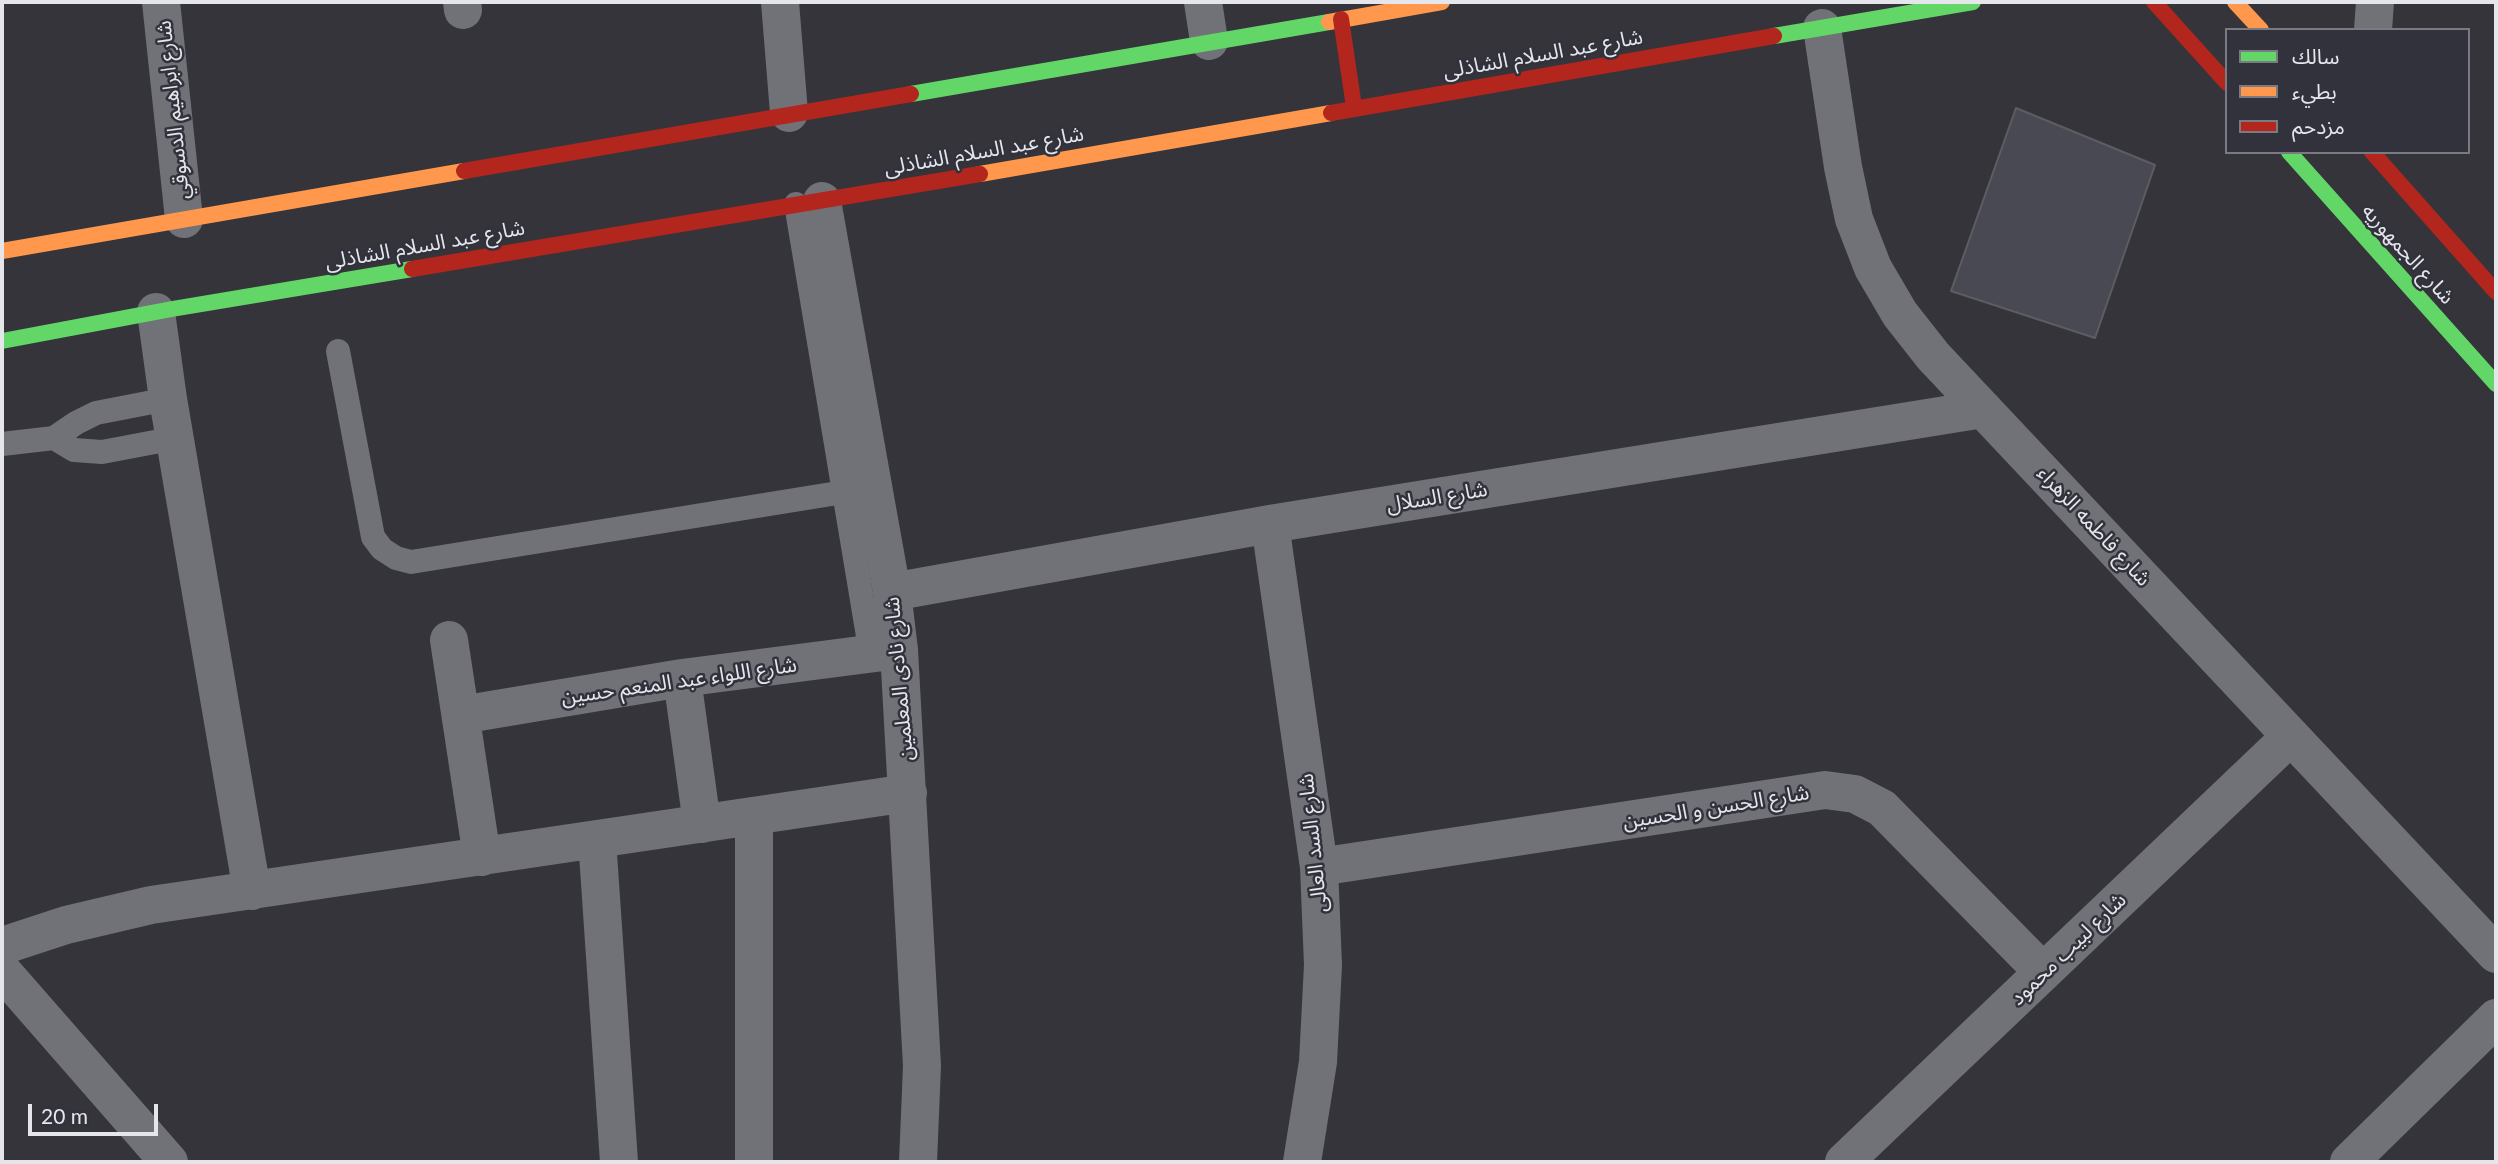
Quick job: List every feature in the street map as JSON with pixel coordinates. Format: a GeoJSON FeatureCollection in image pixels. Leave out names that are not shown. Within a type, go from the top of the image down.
{"type":"FeatureCollection","features":[{"type":"Feature","properties":{"kind":"main road"},"geometry":{"type":"LineString","coordinates":[[2,251],[1442,2]]}},
{"type":"Feature","properties":{"kind":"main road","name":"شارع عبد السلام الشاذلى"},"geometry":{"type":"LineString","coordinates":[[2,341],[156,312],[809,203],[1973,2]]}},
{"type":"Feature","properties":{"kind":"main road"},"geometry":{"type":"LineString","coordinates":[[2154,2],[2225,81]]}},
{"type":"Feature","properties":{"kind":"main road"},"geometry":{"type":"LineString","coordinates":[[2235,2],[2259,28]]}},
{"type":"Feature","properties":{"kind":"main road"},"geometry":{"type":"LineString","coordinates":[[1341,19],[1354,107]]}},
{"type":"Feature","properties":{"kind":"main road","name":"شارع الجمهوريه"},"geometry":{"type":"LineString","coordinates":[[2291,154],[2496,384]]}},
{"type":"Feature","properties":{"kind":"main road"},"geometry":{"type":"LineString","coordinates":[[2374,154],[2496,292]]}},
{"type":"Feature","properties":{"kind":"street","name":"شارع ابراهيم الدسوقي"},"geometry":{"type":"LineString","coordinates":[[161,2],[184,219]]}},
{"type":"Feature","properties":{"kind":"street"},"geometry":{"type":"LineString","coordinates":[[780,2],[789,113]]}},
{"type":"Feature","properties":{"kind":"street"},"geometry":{"type":"LineString","coordinates":[[1203,2],[1209,41]]}},
{"type":"Feature","properties":{"kind":"street"},"geometry":{"type":"LineString","coordinates":[[2373,28],[2375,2]]}},
{"type":"Feature","properties":{"kind":"street","name":"شارع فاطمه الزهراء"},"geometry":{"type":"LineString","coordinates":[[1822,28],[1843,167],[1854,219],[1874,268],[1900,314],[1933,356],[2496,954]]}},
{"type":"Feature","properties":{"kind":"street","name":"شارع نادى المعلمين"},"geometry":{"type":"LineString","coordinates":[[809,203],[892,592],[885,652],[908,793],[922,1066],[918,1162]]}},
{"type":"Feature","properties":{"kind":"street"},"geometry":{"type":"LineString","coordinates":[[156,312],[252,891]]}},
{"type":"Feature","properties":{"kind":"street","name":"شارع السلال"},"geometry":{"type":"LineString","coordinates":[[892,592],[1270,524],[1983,409]]}},
{"type":"Feature","properties":{"kind":"street","name":"شارع السد العالى"},"geometry":{"type":"LineString","coordinates":[[1270,524],[1319,867],[1323,965],[1318,1048],[1302,1162]]}},
{"type":"Feature","properties":{"kind":"street"},"geometry":{"type":"LineString","coordinates":[[449,640],[482,857]]}},
{"type":"Feature","properties":{"kind":"street","name":"شارع اللواء عبد المنعم حسين"},"geometry":{"type":"LineString","coordinates":[[461,715],[682,678],[885,652]]}},
{"type":"Feature","properties":{"kind":"street"},"geometry":{"type":"LineString","coordinates":[[682,678],[702,824]]}},
{"type":"Feature","properties":{"kind":"street","name":"شارع لبيب محمود"},"geometry":{"type":"LineString","coordinates":[[1844,1162],[2291,736]]}},
{"type":"Feature","properties":{"kind":"street","name":"شارع الحسن و الحسين"},"geometry":{"type":"LineString","coordinates":[[1319,867],[1825,790],[1835,791],[1855,794],[1882,808],[2043,972]]}},
{"type":"Feature","properties":{"kind":"street"},"geometry":{"type":"LineString","coordinates":[[2,946],[66,925],[151,905],[908,793]]}},
{"type":"Feature","properties":{"kind":"street"},"geometry":{"type":"LineString","coordinates":[[754,816],[754,1162]]}},
{"type":"Feature","properties":{"kind":"street"},"geometry":{"type":"LineString","coordinates":[[597,839],[619,1162]]}},
{"type":"Feature","properties":{"kind":"street"},"geometry":{"type":"LineString","coordinates":[[2,971],[169,1162]]}},
{"type":"Feature","properties":{"kind":"street"},"geometry":{"type":"LineString","coordinates":[[2349,1162],[2496,1018]]}},
{"type":"Feature","properties":{"kind":"lane"},"geometry":{"type":"LineString","coordinates":[[809,203],[844,492],[885,652]]}},
{"type":"Feature","properties":{"kind":"lane"},"geometry":{"type":"LineString","coordinates":[[338,351],[373,537],[383,549],[396,558],[411,562],[844,492]]}},
{"type":"Feature","properties":{"kind":"lane"},"geometry":{"type":"LineString","coordinates":[[2,444],[54,438],[96,413],[169,399]]}},
{"type":"Feature","properties":{"kind":"lane"},"geometry":{"type":"LineString","coordinates":[[54,438],[74,450],[102,452],[176,438]]}},
{"type":"Feature","properties":{"kind":"building"},"geometry":{"type":"Polygon","coordinates":[[[2016,108],[2155,165],[2095,338],[1951,291],[2016,108]]]}},
{"type":"Feature","properties":{"kind":"traffic: fast"},"geometry":{"type":"LineString","coordinates":[[1774,36],[1973,2]]}},
{"type":"Feature","properties":{"kind":"traffic: fast"},"geometry":{"type":"LineString","coordinates":[[911,94],[1329,22]]}},
{"type":"Feature","properties":{"kind":"traffic: fast"},"geometry":{"type":"LineString","coordinates":[[2291,154],[2496,384]]}},
{"type":"Feature","properties":{"kind":"traffic: fast"},"geometry":{"type":"LineString","coordinates":[[2,341],[172,309],[412,269]]}},
{"type":"Feature","properties":{"kind":"traffic: slow"},"geometry":{"type":"LineString","coordinates":[[1329,22],[1442,2]]}},
{"type":"Feature","properties":{"kind":"traffic: slow"},"geometry":{"type":"LineString","coordinates":[[2235,2],[2259,28]]}},
{"type":"Feature","properties":{"kind":"traffic: slow"},"geometry":{"type":"LineString","coordinates":[[980,174],[1331,113]]}},
{"type":"Feature","properties":{"kind":"traffic: slow"},"geometry":{"type":"LineString","coordinates":[[2,251],[464,171]]}},
{"type":"Feature","properties":{"kind":"traffic: jam"},"geometry":{"type":"LineString","coordinates":[[2154,2],[2225,81]]}},
{"type":"Feature","properties":{"kind":"traffic: jam"},"geometry":{"type":"LineString","coordinates":[[1341,19],[1354,107]]}},
{"type":"Feature","properties":{"kind":"traffic: jam"},"geometry":{"type":"LineString","coordinates":[[1331,113],[1774,36]]}},
{"type":"Feature","properties":{"kind":"traffic: jam"},"geometry":{"type":"LineString","coordinates":[[464,171],[911,94]]}},
{"type":"Feature","properties":{"kind":"traffic: jam"},"geometry":{"type":"LineString","coordinates":[[2374,154],[2496,292]]}},
{"type":"Feature","properties":{"kind":"traffic: jam"},"geometry":{"type":"LineString","coordinates":[[412,269],[980,174]]}}]}
